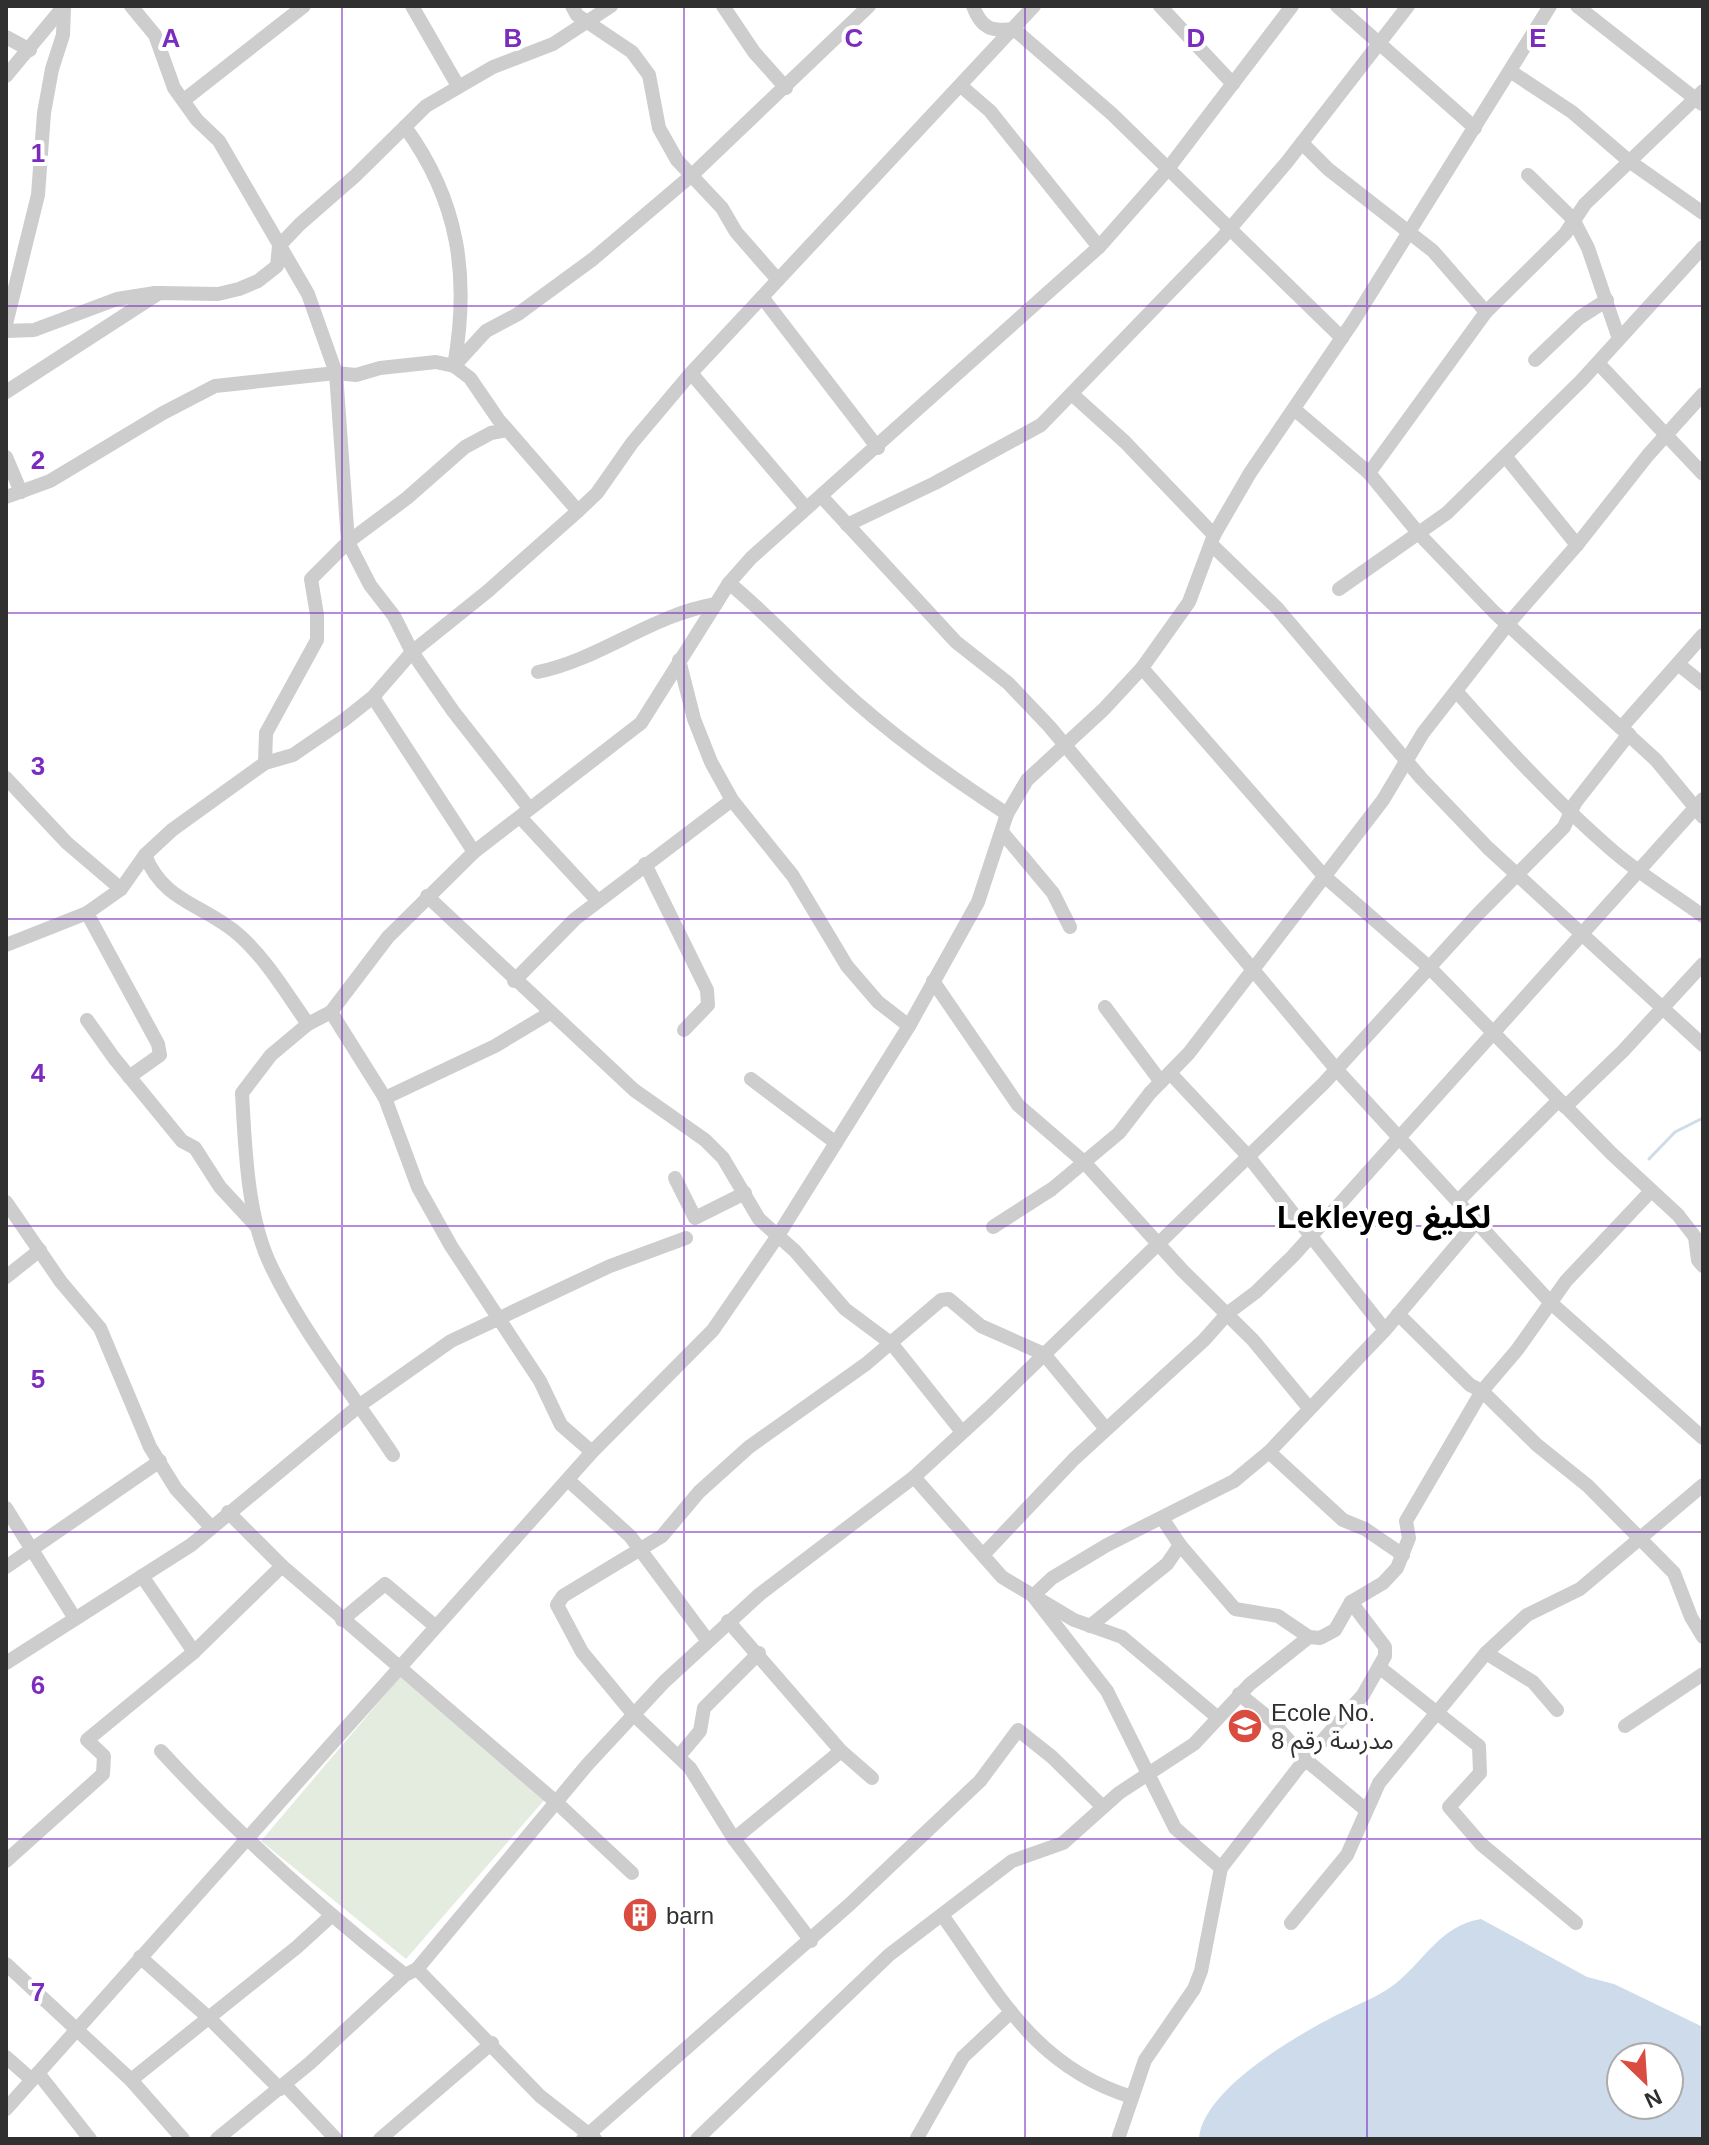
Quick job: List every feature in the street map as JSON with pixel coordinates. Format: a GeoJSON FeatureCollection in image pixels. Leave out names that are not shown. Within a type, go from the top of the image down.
{"type":"FeatureCollection","features":[{"type":"Feature","properties":{"kind":"street"},"geometry":{"type":"LineString","coordinates":[[131,6],[155,35],[174,88],[197,120],[219,141],[258,203],[308,294],[336,373],[348,542],[412,652],[453,711],[524,812],[597,900]]}},
{"type":"Feature","properties":{"kind":"street"},"geometry":{"type":"LineString","coordinates":[[184,100],[304,6]]}},
{"type":"Feature","properties":{"kind":"street"},"geometry":{"type":"LineString","coordinates":[[412,6],[458,86]]}},
{"type":"Feature","properties":{"kind":"street"},"geometry":{"type":"LineString","coordinates":[[572,6],[586,20],[632,52],[649,75],[659,128],[677,160],[778,280]]}},
{"type":"Feature","properties":{"kind":"street"},"geometry":{"type":"LineString","coordinates":[[6,331],[34,330],[73,318],[117,299],[159,293],[218,294],[258,281],[277,266],[279,246],[426,106],[493,67],[553,44],[611,6]]}},
{"type":"Feature","properties":{"kind":"street"},"geometry":{"type":"LineString","coordinates":[[723,6],[754,52],[786,88]]}},
{"type":"Feature","properties":{"kind":"street"},"geometry":{"type":"LineString","coordinates":[[454,366],[486,331],[518,314],[593,259],[692,175],[869,6]]}},
{"type":"Feature","properties":{"kind":"street"},"geometry":{"type":"LineString","coordinates":[[973,6],[977,20],[984,27],[999,31],[1014,29],[1112,114],[1228,231],[1342,338]]}},
{"type":"Feature","properties":{"kind":"street"},"geometry":{"type":"LineString","coordinates":[[6,945],[87,913],[121,889],[145,855],[172,830],[265,763],[293,755],[373,697],[412,652],[488,591],[578,511],[597,493],[632,443],[691,373],[1034,6]]}},
{"type":"Feature","properties":{"kind":"street"},"geometry":{"type":"LineString","coordinates":[[1160,6],[1233,84]]}},
{"type":"Feature","properties":{"kind":"street"},"geometry":{"type":"LineString","coordinates":[[393,1455],[337,1375],[270,1265],[258,1228],[245,1155],[242,1093],[271,1055],[308,1024],[331,1012],[388,937],[474,852],[641,723],[729,583],[806,508],[878,448],[1099,247],[1167,170],[1292,6]]}},
{"type":"Feature","properties":{"kind":"street"},"geometry":{"type":"LineString","coordinates":[[1337,6],[1475,128]]}},
{"type":"Feature","properties":{"kind":"street"},"geometry":{"type":"LineString","coordinates":[[847,525],[1029,433],[1073,395],[1228,231],[1302,143],[1408,6]]}},
{"type":"Feature","properties":{"kind":"street"},"geometry":{"type":"LineString","coordinates":[[6,2109],[75,2027],[248,1840],[592,1452],[713,1330],[777,1237],[909,1026],[978,902],[1007,814],[1027,780],[1142,668],[1189,602],[1213,540],[1550,6]]}},
{"type":"Feature","properties":{"kind":"street"},"geometry":{"type":"LineString","coordinates":[[1369,473],[1486,312],[1565,234],[1573,219],[1629,161],[1701,98],[1577,6]]}},
{"type":"Feature","properties":{"kind":"street"},"geometry":{"type":"LineString","coordinates":[[6,76],[64,7]]}},
{"type":"Feature","properties":{"kind":"street"},"geometry":{"type":"LineString","coordinates":[[6,324],[38,195],[44,113],[52,69],[63,35],[64,7]]}},
{"type":"Feature","properties":{"kind":"street"},"geometry":{"type":"LineString","coordinates":[[6,37],[30,50]]}},
{"type":"Feature","properties":{"kind":"street"},"geometry":{"type":"LineString","coordinates":[[1510,71],[1572,112],[1629,161],[1703,213]]}},
{"type":"Feature","properties":{"kind":"street"},"geometry":{"type":"LineString","coordinates":[[961,86],[990,111],[1099,247]]}},
{"type":"Feature","properties":{"kind":"street"},"geometry":{"type":"LineString","coordinates":[[405,127],[423,152],[444,197],[460,252],[463,318],[454,366]]}},
{"type":"Feature","properties":{"kind":"street"},"geometry":{"type":"LineString","coordinates":[[1302,143],[1328,169],[1376,204],[1408,235],[1433,251],[1486,312]]}},
{"type":"Feature","properties":{"kind":"street"},"geometry":{"type":"LineString","coordinates":[[1528,175],[1573,219],[1588,248],[1619,339]]}},
{"type":"Feature","properties":{"kind":"street"},"geometry":{"type":"LineString","coordinates":[[1339,589],[1420,535],[1506,457],[1598,363],[1703,247]]}},
{"type":"Feature","properties":{"kind":"street"},"geometry":{"type":"LineString","coordinates":[[6,392],[159,293]]}},
{"type":"Feature","properties":{"kind":"street"},"geometry":{"type":"LineString","coordinates":[[762,297],[878,448]]}},
{"type":"Feature","properties":{"kind":"street"},"geometry":{"type":"LineString","coordinates":[[1535,360],[1579,318],[1607,300]]}},
{"type":"Feature","properties":{"kind":"street"},"geometry":{"type":"LineString","coordinates":[[6,497],[50,481],[163,413],[215,386],[336,373],[356,375],[380,368],[436,362],[454,366],[470,378],[507,430],[578,511]]}},
{"type":"Feature","properties":{"kind":"street"},"geometry":{"type":"LineString","coordinates":[[1598,363],[1703,474]]}},
{"type":"Feature","properties":{"kind":"street"},"geometry":{"type":"LineString","coordinates":[[691,373],[806,508]]}},
{"type":"Feature","properties":{"kind":"street"},"geometry":{"type":"LineString","coordinates":[[993,1227],[1052,1189],[1119,1133],[1254,971],[1408,763],[1423,733],[1508,624],[1703,394]]}},
{"type":"Feature","properties":{"kind":"street"},"geometry":{"type":"LineString","coordinates":[[1073,395],[1125,442],[1277,608],[1408,763],[1518,877],[1703,1045]]}},
{"type":"Feature","properties":{"kind":"street"},"geometry":{"type":"LineString","coordinates":[[983,1555],[1106,1429],[1293,1256],[1310,1233],[1401,1138],[1700,809],[1656,760],[1508,624],[1420,535],[1369,473],[1339,444],[1294,409]]}},
{"type":"Feature","properties":{"kind":"street"},"geometry":{"type":"LineString","coordinates":[[265,763],[266,733],[317,640],[317,615],[311,579],[348,542],[407,498],[465,447],[491,433],[507,430]]}},
{"type":"Feature","properties":{"kind":"street"},"geometry":{"type":"LineString","coordinates":[[6,457],[21,492]]}},
{"type":"Feature","properties":{"kind":"street"},"geometry":{"type":"LineString","coordinates":[[1506,457],[1577,545]]}},
{"type":"Feature","properties":{"kind":"street"},"geometry":{"type":"LineString","coordinates":[[821,496],[956,642],[1008,683],[1336,1069],[1551,1303],[1703,1438]]}},
{"type":"Feature","properties":{"kind":"street"},"geometry":{"type":"LineString","coordinates":[[729,583],[765,612],[837,686],[946,774],[1007,814]]}},
{"type":"Feature","properties":{"kind":"street"},"geometry":{"type":"LineString","coordinates":[[538,672],[570,666],[685,610],[716,604]]}},
{"type":"Feature","properties":{"kind":"street"},"geometry":{"type":"LineString","coordinates":[[217,2139],[282,2087],[411,1972],[634,1715],[728,1621],[914,1477],[1336,1069],[1564,827],[1625,731],[1703,635]]}},
{"type":"Feature","properties":{"kind":"street"},"geometry":{"type":"LineString","coordinates":[[679,660],[694,719],[711,762],[732,800],[793,876],[847,966],[878,1002],[909,1026]]}},
{"type":"Feature","properties":{"kind":"street"},"geometry":{"type":"LineString","coordinates":[[1678,664],[1703,684]]}},
{"type":"Feature","properties":{"kind":"street"},"geometry":{"type":"LineString","coordinates":[[1142,668],[1324,876],[1430,968],[1650,1192],[1699,1233],[1703,1266]]}},
{"type":"Feature","properties":{"kind":"street"},"geometry":{"type":"LineString","coordinates":[[1457,692],[1510,753],[1571,813],[1640,873],[1703,916]]}},
{"type":"Feature","properties":{"kind":"street"},"geometry":{"type":"LineString","coordinates":[[373,697],[474,852]]}},
{"type":"Feature","properties":{"kind":"street"},"geometry":{"type":"LineString","coordinates":[[6,778],[67,843],[121,889]]}},
{"type":"Feature","properties":{"kind":"street"},"geometry":{"type":"LineString","coordinates":[[514,981],[535,956],[597,900],[732,800]]}},
{"type":"Feature","properties":{"kind":"street"},"geometry":{"type":"LineString","coordinates":[[1002,832],[1053,893],[1070,927]]}},
{"type":"Feature","properties":{"kind":"street"},"geometry":{"type":"LineString","coordinates":[[145,855],[153,873],[173,895],[237,933],[270,966],[308,1024]]}},
{"type":"Feature","properties":{"kind":"street"},"geometry":{"type":"LineString","coordinates":[[645,864],[707,990],[708,1005],[684,1030]]}},
{"type":"Feature","properties":{"kind":"street"},"geometry":{"type":"LineString","coordinates":[[427,896],[514,981],[634,1090],[705,1140],[723,1158],[759,1219],[795,1251],[845,1309],[892,1344],[962,1432]]}},
{"type":"Feature","properties":{"kind":"street"},"geometry":{"type":"LineString","coordinates":[[87,913],[158,1044],[160,1055],[129,1077]]}},
{"type":"Feature","properties":{"kind":"street"},"geometry":{"type":"LineString","coordinates":[[1458,1201],[1664,1007],[1703,964]]}},
{"type":"Feature","properties":{"kind":"street"},"geometry":{"type":"LineString","coordinates":[[933,981],[1018,1105],[1084,1162],[1158,1244],[1228,1313],[1309,1408]]}},
{"type":"Feature","properties":{"kind":"street"},"geometry":{"type":"LineString","coordinates":[[1105,1007],[1165,1078],[1248,1156],[1385,1330]]}},
{"type":"Feature","properties":{"kind":"street"},"geometry":{"type":"LineString","coordinates":[[331,1012],[385,1098],[418,1187],[540,1381],[561,1425],[592,1452]]}},
{"type":"Feature","properties":{"kind":"street"},"geometry":{"type":"LineString","coordinates":[[385,1098],[495,1046],[550,1013]]}},
{"type":"Feature","properties":{"kind":"street"},"geometry":{"type":"LineString","coordinates":[[87,1020],[129,1077],[182,1141],[195,1148],[220,1187],[258,1228]]}},
{"type":"Feature","properties":{"kind":"street"},"geometry":{"type":"LineString","coordinates":[[751,1079],[836,1143]]}},
{"type":"Feature","properties":{"kind":"street"},"geometry":{"type":"LineString","coordinates":[[675,1178],[695,1218],[745,1193]]}},
{"type":"Feature","properties":{"kind":"street"},"geometry":{"type":"LineString","coordinates":[[1162,1518],[1180,1545],[1235,1609],[1278,1616],[1309,1637],[1320,1638],[1335,1630],[1351,1602],[1383,1583],[1403,1555],[1409,1538],[1406,1521],[1482,1391],[1566,1281],[1650,1192]]}},
{"type":"Feature","properties":{"kind":"street"},"geometry":{"type":"LineString","coordinates":[[6,1202],[61,1282],[100,1328],[160,1461],[176,1489],[211,1527]]}},
{"type":"Feature","properties":{"kind":"street"},"geometry":{"type":"LineString","coordinates":[[1033,1596],[1052,1578],[1234,1481],[1269,1452],[1385,1330],[1477,1221]]}},
{"type":"Feature","properties":{"kind":"street"},"geometry":{"type":"LineString","coordinates":[[6,1663],[191,1545],[360,1405],[451,1341],[498,1316],[610,1266],[686,1238]]}},
{"type":"Feature","properties":{"kind":"street"},"geometry":{"type":"LineString","coordinates":[[6,1277],[40,1250]]}},
{"type":"Feature","properties":{"kind":"street"},"geometry":{"type":"LineString","coordinates":[[811,1941],[734,1839],[679,1756],[634,1715],[582,1652],[557,1605],[563,1596],[662,1536],[699,1492],[749,1447],[892,1344],[941,1300],[949,1299],[981,1326],[1044,1354],[1106,1429]]}},
{"type":"Feature","properties":{"kind":"street"},"geometry":{"type":"LineString","coordinates":[[1398,1314],[1470,1385],[1482,1391],[1537,1445],[1588,1486],[1678,1579],[1691,1617],[1703,1637]]}},
{"type":"Feature","properties":{"kind":"street"},"geometry":{"type":"LineString","coordinates":[[1269,1452],[1343,1520],[1365,1529],[1403,1555]]}},
{"type":"Feature","properties":{"kind":"street"},"geometry":{"type":"LineString","coordinates":[[6,1567],[160,1461]]}},
{"type":"Feature","properties":{"kind":"street"},"geometry":{"type":"LineString","coordinates":[[914,1477],[1002,1577],[1090,1626],[1122,1637],[1217,1717]]}},
{"type":"Feature","properties":{"kind":"street"},"geometry":{"type":"LineString","coordinates":[[568,1480],[598,1504],[640,1548],[708,1641]]}},
{"type":"Feature","properties":{"kind":"street"},"geometry":{"type":"LineString","coordinates":[[1291,1923],[1347,1855],[1379,1783],[1486,1653],[1527,1615],[1576,1592],[1703,1485]]}},
{"type":"Feature","properties":{"kind":"street"},"geometry":{"type":"LineString","coordinates":[[6,1508],[74,1617]]}},
{"type":"Feature","properties":{"kind":"street"},"geometry":{"type":"LineString","coordinates":[[228,1512],[342,1620],[556,1802],[632,1873]]}},
{"type":"Feature","properties":{"kind":"street"},"geometry":{"type":"LineString","coordinates":[[1090,1626],[1167,1564],[1180,1545]]}},
{"type":"Feature","properties":{"kind":"street"},"geometry":{"type":"LineString","coordinates":[[6,1861],[103,1774],[104,1756],[87,1740],[194,1652],[282,1566]]}},
{"type":"Feature","properties":{"kind":"street"},"geometry":{"type":"LineString","coordinates":[[142,1576],[194,1652]]}},
{"type":"Feature","properties":{"kind":"street"},"geometry":{"type":"LineString","coordinates":[[342,1620],[385,1584],[435,1626]]}},
{"type":"Feature","properties":{"kind":"street"},"geometry":{"type":"LineString","coordinates":[[1033,1596],[1098,1678],[1175,1828],[1221,1868]]}},
{"type":"Feature","properties":{"kind":"street"},"geometry":{"type":"LineString","coordinates":[[1118,2139],[1145,2060],[1194,1989],[1201,1971],[1221,1868],[1306,1760],[1363,1695],[1379,1667],[1385,1647],[1351,1602]]}},
{"type":"Feature","properties":{"kind":"street"},"geometry":{"type":"LineString","coordinates":[[728,1621],[759,1653],[841,1751],[872,1778]]}},
{"type":"Feature","properties":{"kind":"street"},"geometry":{"type":"LineString","coordinates":[[697,2139],[889,1955],[1012,1861],[1063,1843],[1103,1807],[1194,1744],[1239,1694],[1309,1637]]}},
{"type":"Feature","properties":{"kind":"street"},"geometry":{"type":"LineString","coordinates":[[679,1756],[700,1731],[704,1708],[759,1653]]}},
{"type":"Feature","properties":{"kind":"street"},"geometry":{"type":"LineString","coordinates":[[1486,1653],[1533,1682],[1557,1710]]}},
{"type":"Feature","properties":{"kind":"street"},"geometry":{"type":"LineString","coordinates":[[1379,1667],[1479,1746],[1480,1773],[1449,1807],[1481,1844],[1576,1923]]}},
{"type":"Feature","properties":{"kind":"street"},"geometry":{"type":"LineString","coordinates":[[1625,1726],[1703,1674]]}},
{"type":"Feature","properties":{"kind":"street"},"geometry":{"type":"LineString","coordinates":[[1239,1694],[1270,1719],[1306,1760],[1366,1810]]}},
{"type":"Feature","properties":{"kind":"street"},"geometry":{"type":"LineString","coordinates":[[161,1751],[248,1840],[331,1916],[411,1972],[492,2043],[540,2096],[589,2137],[811,1941],[980,1781],[1018,1730],[1052,1757],[1103,1807]]}},
{"type":"Feature","properties":{"kind":"street"},"geometry":{"type":"LineString","coordinates":[[734,1839],[841,1751]]}},
{"type":"Feature","properties":{"kind":"street"},"geometry":{"type":"LineString","coordinates":[[942,1915],[1011,2012],[1039,2045],[1094,2086],[1132,2097]]}},
{"type":"Feature","properties":{"kind":"street"},"geometry":{"type":"LineString","coordinates":[[131,2080],[331,1916]]}},
{"type":"Feature","properties":{"kind":"street"},"geometry":{"type":"LineString","coordinates":[[140,1957],[336,2139]]}},
{"type":"Feature","properties":{"kind":"street"},"geometry":{"type":"LineString","coordinates":[[6,1964],[131,2080],[183,2139]]}},
{"type":"Feature","properties":{"kind":"street"},"geometry":{"type":"LineString","coordinates":[[917,2138],[963,2057],[1011,2012]]}},
{"type":"Feature","properties":{"kind":"street"},"geometry":{"type":"LineString","coordinates":[[380,2139],[492,2043]]}},
{"type":"Feature","properties":{"kind":"street"},"geometry":{"type":"LineString","coordinates":[[6,2057],[35,2076],[90,2139]]}},
{"type":"Feature","properties":{"kind":"shaded area"},"geometry":{"type":"Polygon","coordinates":[[[400,1677],[546,1798],[406,1959],[261,1841],[400,1677]]]}},
{"type":"Feature","properties":{"kind":"water"},"geometry":{"type":"Polygon","coordinates":[[[1481,1919],[1587,1977],[1614,1984],[1703,2027],[1703,2139],[1199,2139],[1204,2120],[1217,2100],[1236,2081],[1307,2031],[1390,1988],[1454,1929],[1481,1919]]]}},
{"type":"Feature","properties":{"kind":"waterway"},"geometry":{"type":"LineString","coordinates":[[1649,1159],[1675,1132],[1703,1118]]}},
{"type":"Feature","properties":{"kind":"place","name":"Ecole No. 8 مدرسة رقم"},"geometry":{"type":"Point","coordinates":[1245,1726]}},
{"type":"Feature","properties":{"kind":"place","name":"barn"},"geometry":{"type":"Point","coordinates":[640,1915]}},
{"type":"Feature","properties":{"kind":"district","name":"Lekleyeg لكليغ"},"geometry":{"type":"Point","coordinates":[1384,1217]}}]}
